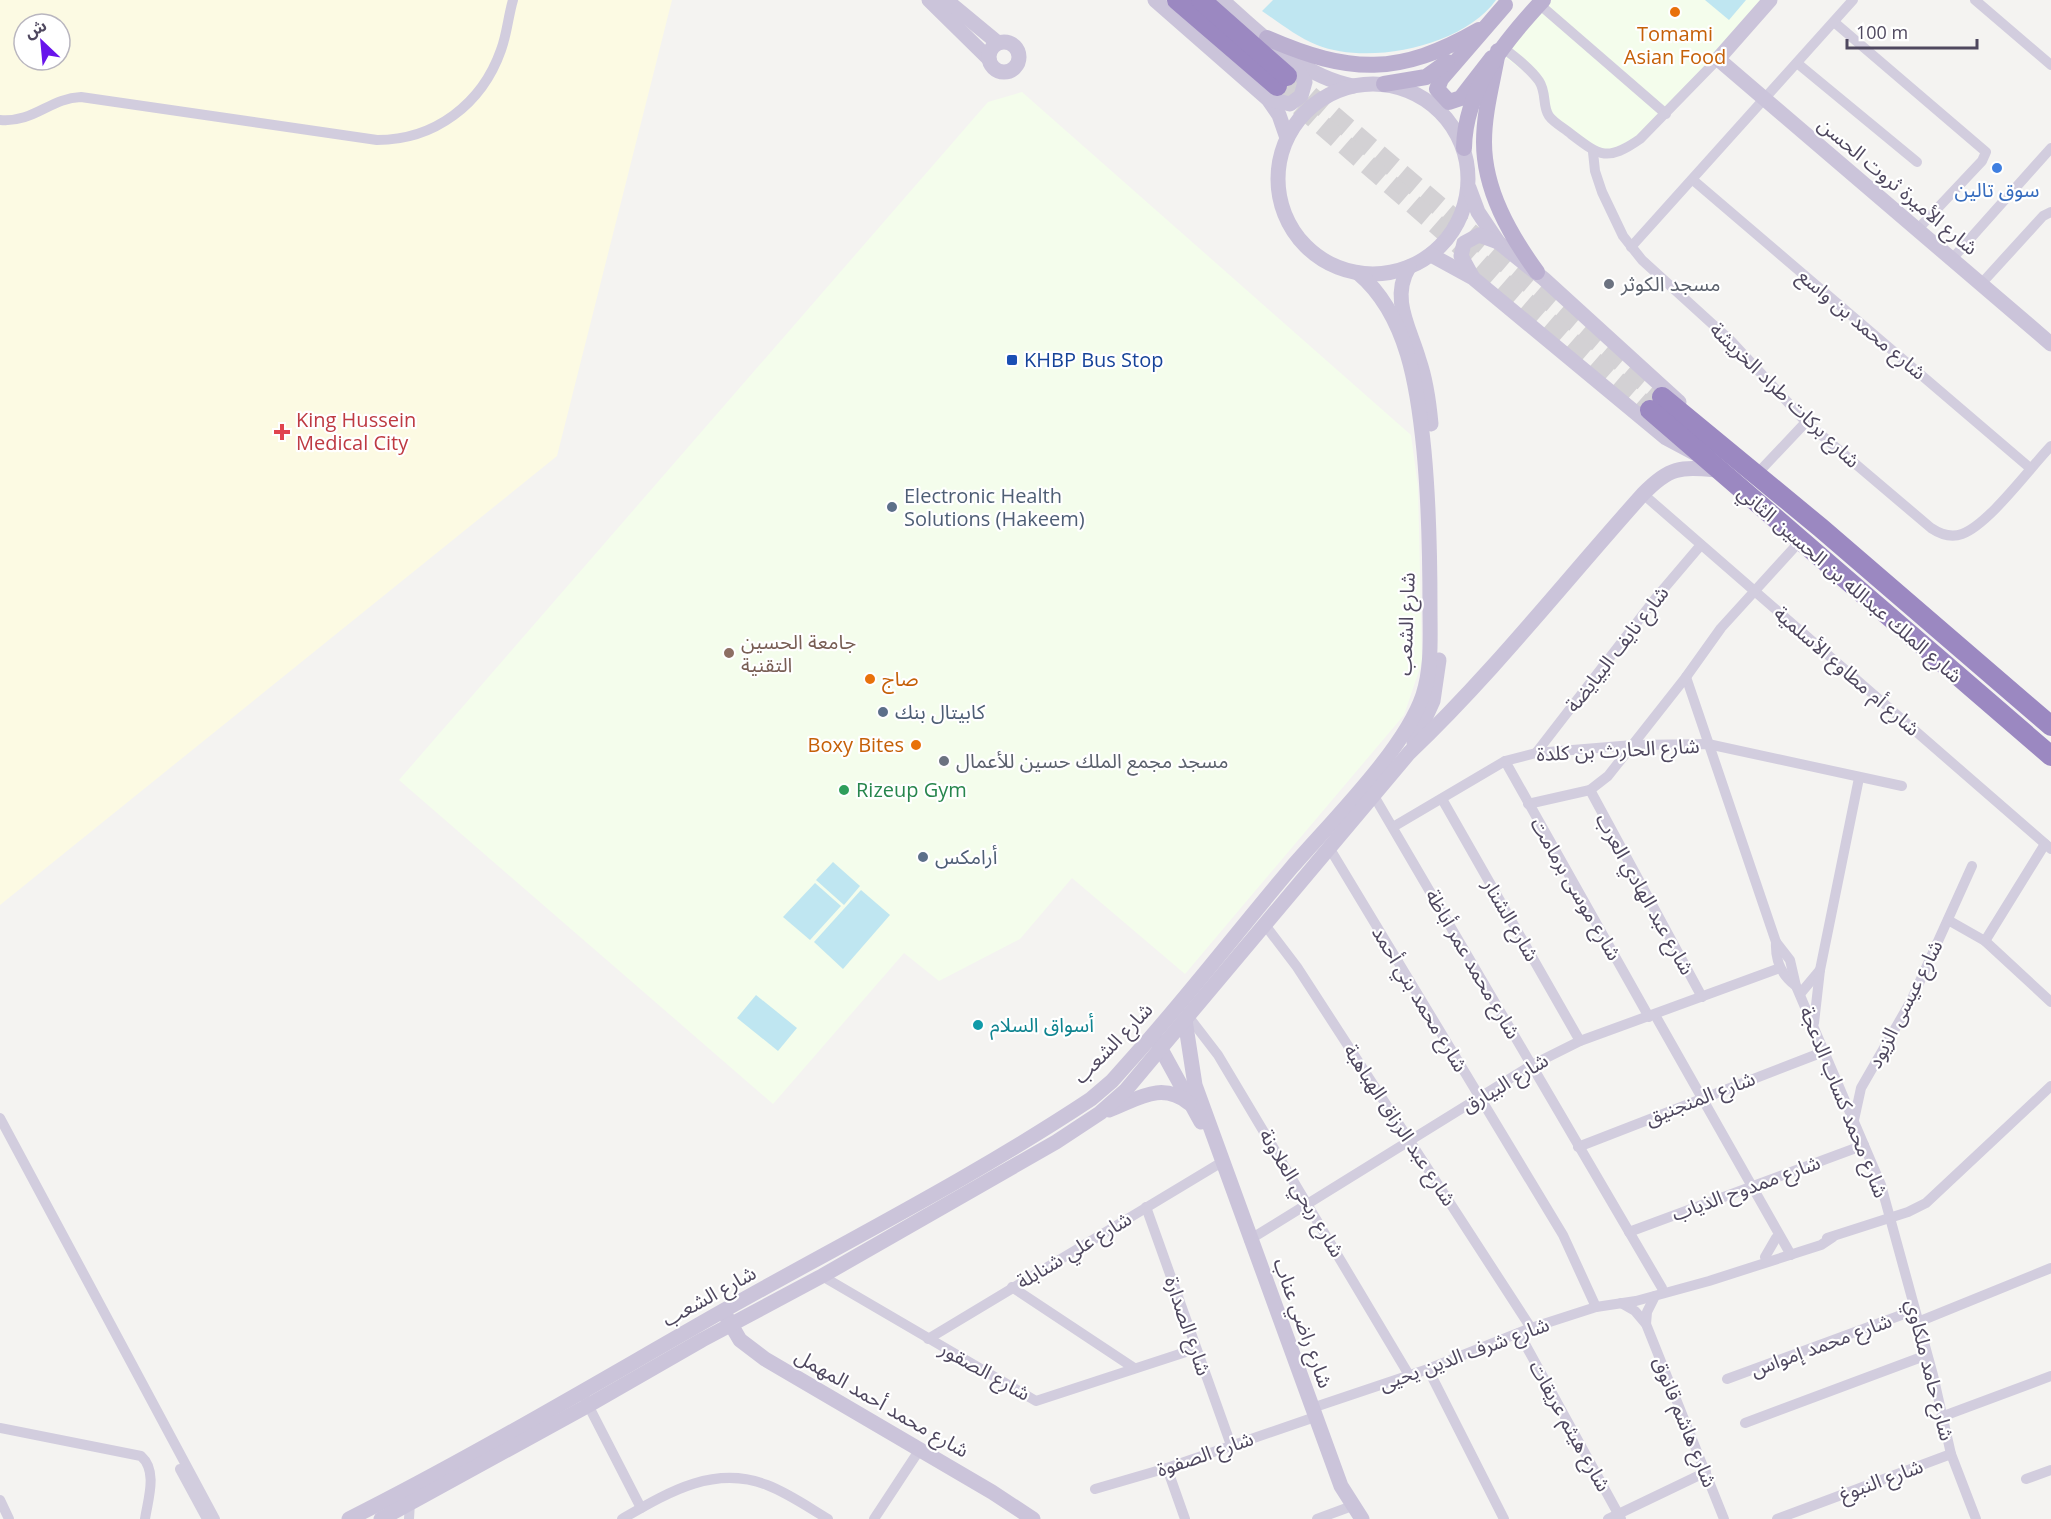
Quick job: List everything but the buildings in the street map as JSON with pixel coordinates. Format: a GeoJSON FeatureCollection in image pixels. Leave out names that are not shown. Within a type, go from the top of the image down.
{"type":"FeatureCollection","features":[{"type":"Feature","properties":{"kind":"highway"},"geometry":{"type":"LineString","coordinates":[[1177,0],[1280,79]]}},
{"type":"Feature","properties":{"kind":"highway"},"geometry":{"type":"LineString","coordinates":[[1201,0],[1280,79]]}},
{"type":"Feature","properties":{"kind":"highway","name":"شارع الملك عبدالله بن الحسين الثاني"},"geometry":{"type":"LineString","coordinates":[[2051,726],[1713,439],[1656,403],[1699,455],[1798,544],[2051,756]]}},
{"type":"Feature","properties":{"kind":"main road"},"geometry":{"type":"LineString","coordinates":[[1507,3],[1441,79],[1437,88],[1440,95],[1449,102],[1461,98],[1541,2]]}},
{"type":"Feature","properties":{"kind":"main road"},"geometry":{"type":"LineString","coordinates":[[1384,84],[1411,81],[1436,72],[1507,3]]}},
{"type":"Feature","properties":{"kind":"main road"},"geometry":{"type":"LineString","coordinates":[[1267,38],[1314,56],[1346,64],[1376,65],[1405,63],[1431,55],[1479,30]]}},
{"type":"Feature","properties":{"kind":"main road"},"geometry":{"type":"LineString","coordinates":[[1464,148],[1467,118],[1498,52]]}},
{"type":"Feature","properties":{"kind":"main road"},"geometry":{"type":"LineString","coordinates":[[1498,52],[1485,124],[1484,154],[1500,210],[1519,248],[1537,272]]}},
{"type":"Feature","properties":{"kind":"street"},"geometry":{"type":"LineString","coordinates":[[0,120],[24,119],[59,101],[81,97],[377,140],[405,137],[446,121],[465,107],[482,89],[500,52],[513,0]]}},
{"type":"Feature","properties":{"kind":"street"},"geometry":{"type":"LineString","coordinates":[[929,0],[988,59],[992,68],[1000,72],[1010,71],[1017,65],[1019,56],[1016,47],[1007,42],[998,43],[991,50],[988,59]]}},
{"type":"Feature","properties":{"kind":"street"},"geometry":{"type":"LineString","coordinates":[[946,0],[998,43]]}},
{"type":"Feature","properties":{"kind":"street"},"geometry":{"type":"LineString","coordinates":[[1155,0],[1280,79],[1353,86],[1384,84],[1402,88],[1434,104],[1457,132],[1464,148],[1469,182],[1468,192],[1498,242]]}},
{"type":"Feature","properties":{"kind":"street"},"geometry":{"type":"LineString","coordinates":[[1222,0],[1267,38],[1280,79],[1279,115],[1287,138]]}},
{"type":"Feature","properties":{"kind":"street"},"geometry":{"type":"LineString","coordinates":[[1498,52],[1539,81],[1545,91],[1546,110],[1551,118],[1593,152],[1606,154],[1628,147],[1666,114],[1770,0]]}},
{"type":"Feature","properties":{"kind":"street"},"geometry":{"type":"LineString","coordinates":[[1631,247],[1853,0]]}},
{"type":"Feature","properties":{"kind":"street"},"geometry":{"type":"LineString","coordinates":[[1975,0],[2051,65]]}},
{"type":"Feature","properties":{"kind":"street"},"geometry":{"type":"LineString","coordinates":[[1541,2],[1666,114]]}},
{"type":"Feature","properties":{"kind":"street"},"geometry":{"type":"LineString","coordinates":[[1834,22],[1986,152],[1982,160],[1917,230]]}},
{"type":"Feature","properties":{"kind":"street","name":"شارع الأميرة ثروت الحسن"},"geometry":{"type":"LineString","coordinates":[[1718,59],[1764,101],[2051,344]]}},
{"type":"Feature","properties":{"kind":"street"},"geometry":{"type":"LineString","coordinates":[[1797,63],[1917,162]]}},
{"type":"Feature","properties":{"kind":"street"},"geometry":{"type":"LineString","coordinates":[[1353,86],[1326,96],[1314,104],[1294,126],[1280,158],[1278,182],[1287,220],[1302,244],[1338,268],[1358,273],[1387,273],[1409,267],[1431,255],[1451,235],[1464,210],[1469,182]]}},
{"type":"Feature","properties":{"kind":"street"},"geometry":{"type":"LineString","coordinates":[[1952,259],[2051,148]]}},
{"type":"Feature","properties":{"kind":"street","name":"شارع بركات طراد الخريشة"},"geometry":{"type":"LineString","coordinates":[[1593,152],[1595,171],[1602,192],[1631,247],[1731,341],[1806,422],[1931,528],[1949,536],[1960,535],[1983,519],[2051,446]]}},
{"type":"Feature","properties":{"kind":"street","name":"شارع محمد بن واسع"},"geometry":{"type":"LineString","coordinates":[[1693,180],[2030,468]]}},
{"type":"Feature","properties":{"kind":"street"},"geometry":{"type":"LineString","coordinates":[[1981,284],[2043,216],[2051,212]]}},
{"type":"Feature","properties":{"kind":"street"},"geometry":{"type":"LineString","coordinates":[[1473,278],[1461,256],[1464,243],[1479,235],[1498,242],[1537,272],[1693,415],[1713,439]]}},
{"type":"Feature","properties":{"kind":"street"},"geometry":{"type":"LineString","coordinates":[[1431,255],[1473,278],[1666,438],[1682,449],[1699,455]]}},
{"type":"Feature","properties":{"kind":"street","name":"شارع الشعب"},"geometry":{"type":"LineString","coordinates":[[1409,267],[1402,278],[1400,296],[1422,370],[1430,414],[1437,494],[1440,594],[1437,680],[1427,718],[1409,753]]}},
{"type":"Feature","properties":{"kind":"street","name":"شارع الشعب"},"geometry":{"type":"LineString","coordinates":[[727,1318],[822,1276],[1056,1142],[1101,1113],[1125,1090],[1157,1042],[1292,867],[1353,797],[1409,725],[1423,694],[1430,658],[1430,526],[1418,401],[1406,351],[1391,311],[1376,290],[1358,273]]}},
{"type":"Feature","properties":{"kind":"street"},"geometry":{"type":"LineString","coordinates":[[1756,475],[1806,422]]}},
{"type":"Feature","properties":{"kind":"street","name":"شارع الشعب"},"geometry":{"type":"LineString","coordinates":[[381,1519],[727,1318],[1066,1116],[1112,1081],[1186,1018],[1409,753],[1448,716],[1488,672],[1643,494],[1671,470],[1680,468],[1717,470]]}},
{"type":"Feature","properties":{"kind":"street","name":"شارع أم مطاوع الأسلمية"},"geometry":{"type":"LineString","coordinates":[[1643,494],[2048,847]]}},
{"type":"Feature","properties":{"kind":"street"},"geometry":{"type":"LineString","coordinates":[[1528,804],[1590,790],[1608,776],[1686,677],[1721,628],[1798,544]]}},
{"type":"Feature","properties":{"kind":"street","name":"شارع نايف البيايضة"},"geometry":{"type":"LineString","coordinates":[[1536,753],[1655,599],[1700,546]]}},
{"type":"Feature","properties":{"kind":"street","name":"شارع محمد كساب الدعجة"},"geometry":{"type":"LineString","coordinates":[[1686,677],[1776,942],[1780,968],[1800,995]]}},
{"type":"Feature","properties":{"kind":"street","name":"شارع الحارث بن كلدة"},"geometry":{"type":"LineString","coordinates":[[1393,827],[1505,761],[1536,753],[1633,745],[1708,744],[1902,786]]}},
{"type":"Feature","properties":{"kind":"street","name":"شارع موسى برمامت"},"geometry":{"type":"LineString","coordinates":[[1505,761],[1701,1097],[1779,1237]]}},
{"type":"Feature","properties":{"kind":"street"},"geometry":{"type":"LineString","coordinates":[[1814,1029],[1820,970],[1859,778]]}},
{"type":"Feature","properties":{"kind":"street","name":"شارع عبد الهادي العرب"},"geometry":{"type":"LineString","coordinates":[[1590,790],[1702,997]]}},
{"type":"Feature","properties":{"kind":"street","name":"شارع محمد عمر أباظة"},"geometry":{"type":"LineString","coordinates":[[1374,796],[1629,1232],[1659,1292]]}},
{"type":"Feature","properties":{"kind":"street","name":"شارع الشنار"},"geometry":{"type":"LineString","coordinates":[[1442,799],[1580,1041]]}},
{"type":"Feature","properties":{"kind":"street"},"geometry":{"type":"LineString","coordinates":[[1985,941],[2048,847]]}},
{"type":"Feature","properties":{"kind":"street","name":"شارع محمد بني أحمد"},"geometry":{"type":"LineString","coordinates":[[1330,849],[1563,1235],[1596,1307]]}},
{"type":"Feature","properties":{"kind":"street","name":"شارع عيسى الزيود"},"geometry":{"type":"LineString","coordinates":[[1854,1120],[1861,1088],[1911,1001],[1972,866]]}},
{"type":"Feature","properties":{"kind":"street"},"geometry":{"type":"LineString","coordinates":[[1292,867],[1302,868],[1304,879]]}},
{"type":"Feature","properties":{"kind":"street","name":"شارع عيسى الزيود"},"geometry":{"type":"LineString","coordinates":[[1948,920],[1985,941],[2051,1002]]}},
{"type":"Feature","properties":{"kind":"street","name":"شارع عبد الرزاق الهباهبة"},"geometry":{"type":"LineString","coordinates":[[1265,925],[1297,967],[1531,1328]]}},
{"type":"Feature","properties":{"kind":"street","name":"شارع محمد كساب الدعجة"},"geometry":{"type":"LineString","coordinates":[[1776,942],[1790,960],[1800,995],[1823,1052],[1881,1185],[1890,1218]]}},
{"type":"Feature","properties":{"kind":"street","name":"شارع البيارق"},"geometry":{"type":"LineString","coordinates":[[1249,1240],[1532,1065],[1580,1041],[1780,968]]}},
{"type":"Feature","properties":{"kind":"street"},"geometry":{"type":"LineString","coordinates":[[1795,974],[1811,976],[1820,970]]}},
{"type":"Feature","properties":{"kind":"street"},"geometry":{"type":"LineString","coordinates":[[1800,995],[1820,970]]}},
{"type":"Feature","properties":{"kind":"street","name":"شارع راضي عناب"},"geometry":{"type":"LineString","coordinates":[[1186,1018],[1191,1070],[1212,1136],[1341,1486],[1362,1519]]}},
{"type":"Feature","properties":{"kind":"street","name":"شارع ربحي العلاونة"},"geometry":{"type":"LineString","coordinates":[[1186,1018],[1218,1055],[1409,1375]]}},
{"type":"Feature","properties":{"kind":"street","name":"شارع راضي عناب"},"geometry":{"type":"LineString","coordinates":[[1157,1042],[1191,1105],[1212,1136]]}},
{"type":"Feature","properties":{"kind":"street","name":"شارع المنجنيق"},"geometry":{"type":"LineString","coordinates":[[1578,1147],[1701,1097],[1823,1052]]}},
{"type":"Feature","properties":{"kind":"street","name":"شارع عيسى الزيود"},"geometry":{"type":"LineString","coordinates":[[1839,1086],[1851,1089],[1861,1088]]}},
{"type":"Feature","properties":{"kind":"street","name":"شارع شرف الدين يحيى"},"geometry":{"type":"LineString","coordinates":[[1687,1284],[1766,1257],[1786,1253],[1801,1245],[1890,1218],[1926,1203],[2051,1086]]}},
{"type":"Feature","properties":{"kind":"street"},"geometry":{"type":"LineString","coordinates":[[1101,1113],[1160,1091],[1171,1091],[1191,1105]]}},
{"type":"Feature","properties":{"kind":"street"},"geometry":{"type":"LineString","coordinates":[[0,1118],[215,1519]]}},
{"type":"Feature","properties":{"kind":"street"},"geometry":{"type":"LineString","coordinates":[[0,1130],[207,1519]]}},
{"type":"Feature","properties":{"kind":"street","name":"شارع ممدوح الذياب"},"geometry":{"type":"LineString","coordinates":[[1629,1232],[1864,1145]]}},
{"type":"Feature","properties":{"kind":"street","name":"شارع علي شنابلة"},"geometry":{"type":"LineString","coordinates":[[928,1339],[1222,1162]]}},
{"type":"Feature","properties":{"kind":"street","name":"شارع الصدارة"},"geometry":{"type":"LineString","coordinates":[[1146,1207],[1231,1445]]}},
{"type":"Feature","properties":{"kind":"street","name":"شارع حامد ملكاوي"},"geometry":{"type":"LineString","coordinates":[[1890,1218],[1951,1454],[1976,1519]]}},
{"type":"Feature","properties":{"kind":"street"},"geometry":{"type":"LineString","coordinates":[[1779,1237],[1801,1245]]}},
{"type":"Feature","properties":{"kind":"street"},"geometry":{"type":"LineString","coordinates":[[1779,1237],[1786,1253]]}},
{"type":"Feature","properties":{"kind":"street"},"geometry":{"type":"LineString","coordinates":[[1766,1257],[1779,1237]]}},
{"type":"Feature","properties":{"kind":"street","name":"شارع شرف الدين يحيى"},"geometry":{"type":"LineString","coordinates":[[1313,1412],[1531,1328],[1596,1307],[1618,1302],[1637,1302],[1659,1292],[1825,1243],[1833,1237]]}},
{"type":"Feature","properties":{"kind":"street"},"geometry":{"type":"LineString","coordinates":[[1918,1322],[2051,1268]]}},
{"type":"Feature","properties":{"kind":"street","name":"شارع الصقور"},"geometry":{"type":"LineString","coordinates":[[822,1276],[1036,1401],[1195,1349]]}},
{"type":"Feature","properties":{"kind":"street"},"geometry":{"type":"LineString","coordinates":[[1012,1287],[1134,1368]]}},
{"type":"Feature","properties":{"kind":"street"},"geometry":{"type":"LineString","coordinates":[[1646,1324],[1647,1312],[1659,1292]]}},
{"type":"Feature","properties":{"kind":"street","name":"شارع هاشم قانوق"},"geometry":{"type":"LineString","coordinates":[[1618,1302],[1637,1302],[1724,1519]]}},
{"type":"Feature","properties":{"kind":"street","name":"شارع محمد إمواس"},"geometry":{"type":"LineString","coordinates":[[1727,1379],[1915,1310]]}},
{"type":"Feature","properties":{"kind":"street","name":"شارع محمد أحمد المهمل"},"geometry":{"type":"LineString","coordinates":[[727,1318],[748,1348],[920,1449],[1028,1518]]}},
{"type":"Feature","properties":{"kind":"street","name":"شارع هيثم عريقات"},"geometry":{"type":"LineString","coordinates":[[1519,1333],[1616,1517]]}},
{"type":"Feature","properties":{"kind":"street"},"geometry":{"type":"LineString","coordinates":[[1745,1423],[1927,1355]]}},
{"type":"Feature","properties":{"kind":"street"},"geometry":{"type":"LineString","coordinates":[[1428,1369],[1504,1519]]}},
{"type":"Feature","properties":{"kind":"street"},"geometry":{"type":"LineString","coordinates":[[1941,1417],[2051,1376]]}},
{"type":"Feature","properties":{"kind":"street"},"geometry":{"type":"LineString","coordinates":[[585,1400],[641,1508]]}},
{"type":"Feature","properties":{"kind":"street","name":"شارع الشعب"},"geometry":{"type":"LineString","coordinates":[[349,1519],[585,1400]]}},
{"type":"Feature","properties":{"kind":"street","name":"شارع الصفوة"},"geometry":{"type":"LineString","coordinates":[[1095,1489],[1167,1468],[1313,1412]]}},
{"type":"Feature","properties":{"kind":"street"},"geometry":{"type":"LineString","coordinates":[[0,1428],[141,1456],[151,1472],[145,1519]]}},
{"type":"Feature","properties":{"kind":"street"},"geometry":{"type":"LineString","coordinates":[[874,1519],[920,1449]]}},
{"type":"Feature","properties":{"kind":"street","name":"شارع النبوغ"},"geometry":{"type":"LineString","coordinates":[[1777,1519],[1951,1454]]}},
{"type":"Feature","properties":{"kind":"street"},"geometry":{"type":"LineString","coordinates":[[1167,1468],[1185,1519]]}},
{"type":"Feature","properties":{"kind":"street"},"geometry":{"type":"LineString","coordinates":[[2026,1479],[2051,1470]]}},
{"type":"Feature","properties":{"kind":"street"},"geometry":{"type":"LineString","coordinates":[[1616,1517],[1706,1472]]}},
{"type":"Feature","properties":{"kind":"street"},"geometry":{"type":"LineString","coordinates":[[622,1519],[699,1481],[717,1478],[745,1479],[766,1484],[828,1519]]}},
{"type":"Feature","properties":{"kind":"street"},"geometry":{"type":"LineString","coordinates":[[409,1519],[410,1502]]}},
{"type":"Feature","properties":{"kind":"street"},"geometry":{"type":"LineString","coordinates":[[1317,1519],[1335,1516],[1352,1506]]}},
{"type":"Feature","properties":{"kind":"shaded area","name":"King Hussein Medical City"},"geometry":{"type":"Polygon","coordinates":[[[0,0],[672,0],[557,456],[0,905],[0,0]]]}},
{"type":"Feature","properties":{"kind":"shaded area"},"geometry":{"type":"Polygon","coordinates":[[[1273,0],[1496,0],[1481,16],[1439,40],[1414,48],[1362,53],[1338,51],[1317,45],[1296,34],[1262,11],[1273,0]]]}},
{"type":"Feature","properties":{"kind":"shaded area"},"geometry":{"type":"Polygon","coordinates":[[[1543,0],[1770,0],[1640,139],[1606,154],[1544,112],[1541,93],[1529,76],[1500,53],[1543,0]]]}},
{"type":"Feature","properties":{"kind":"shaded area"},"geometry":{"type":"Polygon","coordinates":[[[1705,0],[1746,0],[1729,20],[1705,0]]]}},
{"type":"Feature","properties":{"kind":"shaded area"},"geometry":{"type":"Polygon","coordinates":[[[1022,92],[1411,435],[1418,487],[1422,662],[1404,715],[1185,974],[1072,878],[1020,939],[939,981],[904,953],[773,1104],[399,780],[988,102],[1022,92]]]}},
{"type":"Feature","properties":{"kind":"shaded area"},"geometry":{"type":"Polygon","coordinates":[[[833,862],[860,886],[844,905],[816,880],[833,862]]]}},
{"type":"Feature","properties":{"kind":"shaded area"},"geometry":{"type":"Polygon","coordinates":[[[815,883],[841,906],[810,940],[783,917],[815,883]]]}},
{"type":"Feature","properties":{"kind":"shaded area"},"geometry":{"type":"Polygon","coordinates":[[[861,890],[890,915],[843,969],[814,942],[861,890]]]}},
{"type":"Feature","properties":{"kind":"shaded area"},"geometry":{"type":"Polygon","coordinates":[[[756,995],[797,1028],[778,1051],[737,1018],[756,995]]]}},
{"type":"Feature","properties":{"kind":"tunnel"},"geometry":{"type":"LineString","coordinates":[[1287,76],[1662,397]]}},
{"type":"Feature","properties":{"kind":"tunnel"},"geometry":{"type":"LineString","coordinates":[[1277,86],[1650,410]]}},
{"type":"Feature","properties":{"kind":"place","name":"Tomami Asian Food"},"geometry":{"type":"Point","coordinates":[1675,12]}},
{"type":"Feature","properties":{"kind":"place","name":"سوق تالين"},"geometry":{"type":"Point","coordinates":[1997,168]}},
{"type":"Feature","properties":{"kind":"place","name":"مسجد الكوثر"},"geometry":{"type":"Point","coordinates":[1609,284]}},
{"type":"Feature","properties":{"kind":"place","name":"KHBP Bus Stop"},"geometry":{"type":"Point","coordinates":[1012,360]}},
{"type":"Feature","properties":{"kind":"place","name":"King Hussein Medical City"},"geometry":{"type":"Point","coordinates":[282,432]}},
{"type":"Feature","properties":{"kind":"place","name":"Electronic Health Solutions (Hakeem)"},"geometry":{"type":"Point","coordinates":[892,507]}},
{"type":"Feature","properties":{"kind":"place","name":"جامعة الحسين التقنية"},"geometry":{"type":"Point","coordinates":[729,653]}},
{"type":"Feature","properties":{"kind":"place","name":"صاج"},"geometry":{"type":"Point","coordinates":[870,679]}},
{"type":"Feature","properties":{"kind":"place","name":"كابيتال بنك"},"geometry":{"type":"Point","coordinates":[883,712]}},
{"type":"Feature","properties":{"kind":"place","name":"Boxy Bites"},"geometry":{"type":"Point","coordinates":[916,745]}},
{"type":"Feature","properties":{"kind":"place","name":"مسجد مجمع الملك حسين للأعمال"},"geometry":{"type":"Point","coordinates":[944,761]}},
{"type":"Feature","properties":{"kind":"place","name":"Rizeup Gym"},"geometry":{"type":"Point","coordinates":[844,790]}},
{"type":"Feature","properties":{"kind":"place","name":"أرامكس"},"geometry":{"type":"Point","coordinates":[923,857]}},
{"type":"Feature","properties":{"kind":"place","name":"أسواق السلام"},"geometry":{"type":"Point","coordinates":[978,1025]}}]}
